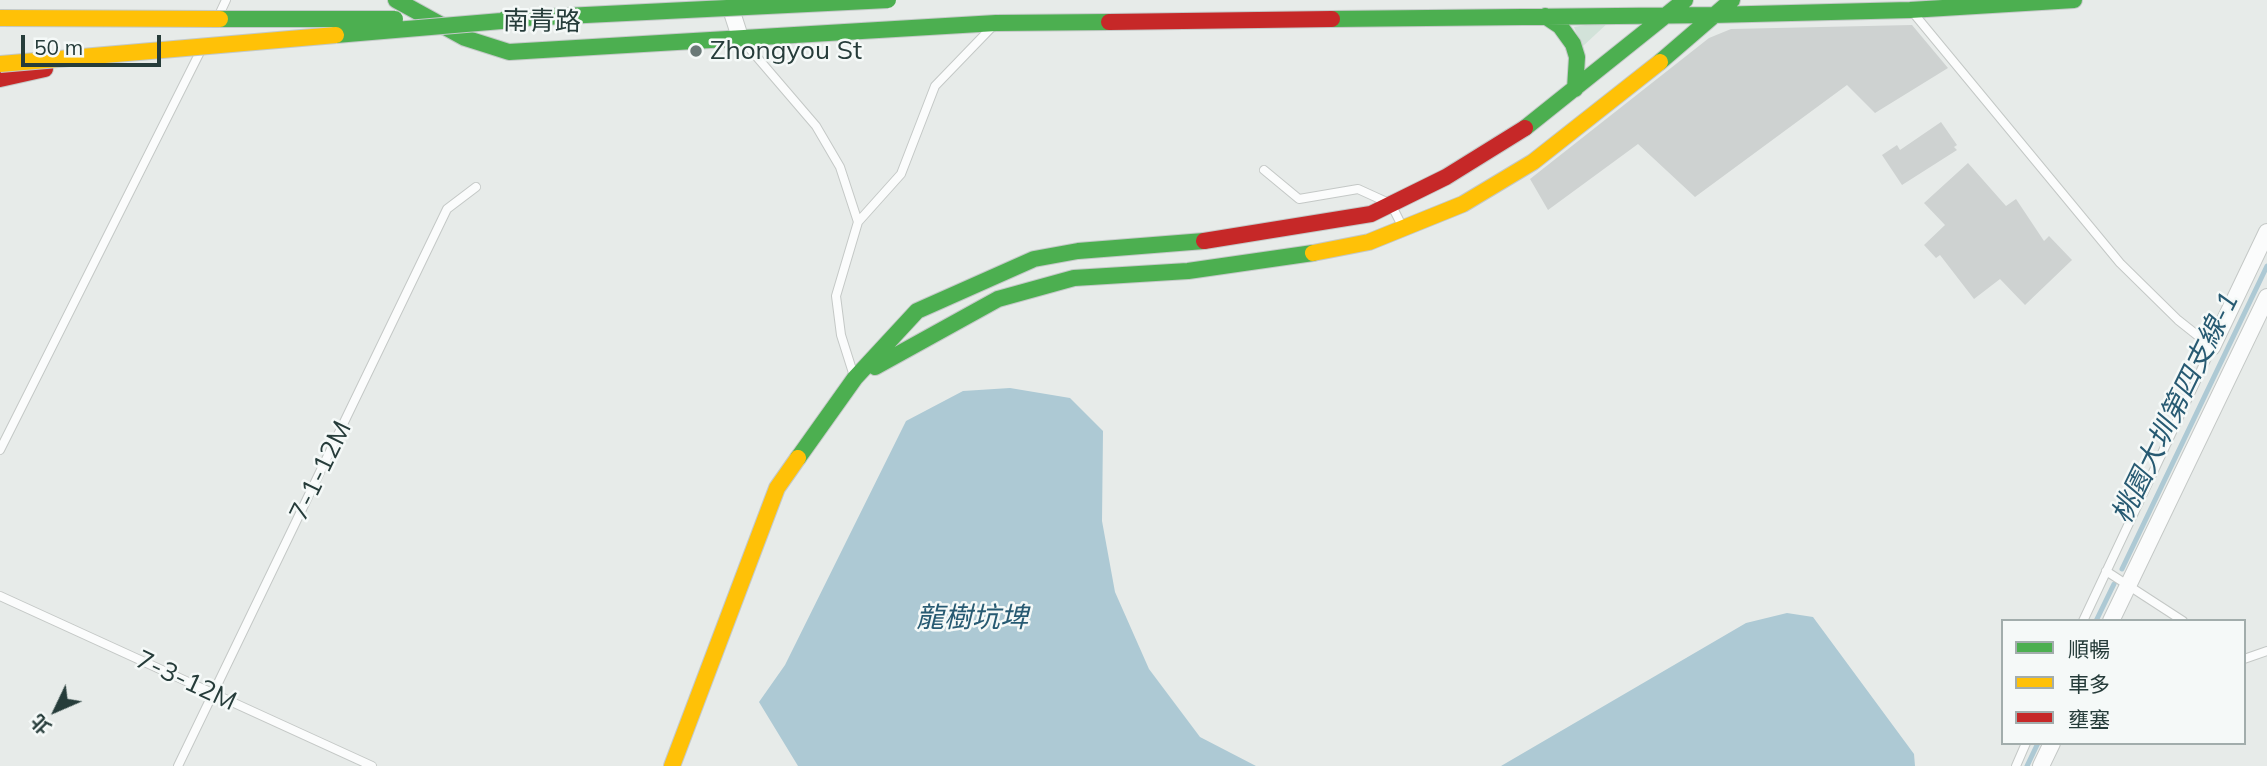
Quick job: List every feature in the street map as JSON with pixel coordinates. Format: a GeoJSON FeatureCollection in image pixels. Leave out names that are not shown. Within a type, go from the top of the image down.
{"type":"FeatureCollection","features":[{"type":"Feature","properties":{"kind":"main road","name":"南青路"},"geometry":{"type":"LineString","coordinates":[[396,0],[465,38],[509,52],[996,23],[1667,17],[2074,0]]}},
{"type":"Feature","properties":{"kind":"main road","name":"南青路"},"geometry":{"type":"LineString","coordinates":[[0,19],[526,19],[888,0]]}},
{"type":"Feature","properties":{"kind":"main road"},"geometry":{"type":"LineString","coordinates":[[672,766],[777,488],[855,378],[917,311],[1034,259],[1078,251],[1236,238],[1371,214],[1446,177],[1525,128],[1685,0]]}},
{"type":"Feature","properties":{"kind":"main road"},"geometry":{"type":"LineString","coordinates":[[855,378],[939,329],[998,299],[1074,278],[1188,271],[1275,260],[1369,242],[1463,204],[1533,162],[1647,73],[1732,0]]}},
{"type":"Feature","properties":{"kind":"main road"},"geometry":{"type":"LineString","coordinates":[[1545,16],[1560,26],[1573,44],[1577,57],[1575,89]]}},
{"type":"Feature","properties":{"kind":"main road"},"geometry":{"type":"LineString","coordinates":[[0,64],[526,19]]}},
{"type":"Feature","properties":{"kind":"main road"},"geometry":{"type":"LineString","coordinates":[[0,79],[113,54]]}},
{"type":"Feature","properties":{"kind":"street"},"geometry":{"type":"LineString","coordinates":[[728,0],[740,37]]}},
{"type":"Feature","properties":{"kind":"street"},"geometry":{"type":"LineString","coordinates":[[2212,347],[2267,232]]}},
{"type":"Feature","properties":{"kind":"street"},"geometry":{"type":"LineString","coordinates":[[2112,619],[2267,298]]}},
{"type":"Feature","properties":{"kind":"street"},"geometry":{"type":"LineString","coordinates":[[2041,766],[2051,745]]}},
{"type":"Feature","properties":{"kind":"lane"},"geometry":{"type":"LineString","coordinates":[[214,25],[226,0]]}},
{"type":"Feature","properties":{"kind":"lane"},"geometry":{"type":"LineString","coordinates":[[1905,5],[2120,263],[2178,320],[2212,347],[2084,619]]}},
{"type":"Feature","properties":{"kind":"lane"},"geometry":{"type":"LineString","coordinates":[[855,378],[841,335],[836,296],[859,222],[901,174],[935,86],[996,23]]}},
{"type":"Feature","properties":{"kind":"lane"},"geometry":{"type":"LineString","coordinates":[[0,450],[208,37]]}},
{"type":"Feature","properties":{"kind":"lane"},"geometry":{"type":"LineString","coordinates":[[740,37],[816,126],[840,167],[859,222]]}},
{"type":"Feature","properties":{"kind":"lane"},"geometry":{"type":"LineString","coordinates":[[1264,170],[1299,199],[1358,189],[1391,204],[1403,228]]}},
{"type":"Feature","properties":{"kind":"lane","name":"7-1-12M"},"geometry":{"type":"LineString","coordinates":[[178,766],[447,209],[475,187]]}},
{"type":"Feature","properties":{"kind":"lane"},"geometry":{"type":"LineString","coordinates":[[2106,570],[2180,619]]}},
{"type":"Feature","properties":{"kind":"lane","name":"7-3-12M"},"geometry":{"type":"LineString","coordinates":[[0,596],[372,766]]}},
{"type":"Feature","properties":{"kind":"lane"},"geometry":{"type":"LineString","coordinates":[[2246,658],[2267,652]]}},
{"type":"Feature","properties":{"kind":"lane"},"geometry":{"type":"LineString","coordinates":[[2016,766],[2025,745]]}},
{"type":"Feature","properties":{"kind":"shaded area"},"geometry":{"type":"Polygon","coordinates":[[[1610,21],[1582,47],[1574,27],[1610,21]]]}},
{"type":"Feature","properties":{"kind":"water","name":"龍樹坑埤"},"geometry":{"type":"Polygon","coordinates":[[[1010,388],[1070,398],[1103,431],[1102,521],[1115,592],[1149,669],[1200,737],[1256,766],[798,766],[759,702],[785,665],[906,421],[963,391],[1010,388]]]}},
{"type":"Feature","properties":{"kind":"water"},"geometry":{"type":"Polygon","coordinates":[[[1787,613],[1813,617],[1914,754],[1915,766],[1501,766],[1746,623],[1787,613]]]}},
{"type":"Feature","properties":{"kind":"building"},"geometry":{"type":"Polygon","coordinates":[[[1912,25],[1948,68],[1875,113],[1847,85],[1695,197],[1638,144],[1548,210],[1530,179],[1709,38],[1731,29],[1912,25]]]}},
{"type":"Feature","properties":{"kind":"building"},"geometry":{"type":"Polygon","coordinates":[[[1941,122],[1957,145],[1954,147],[1957,150],[1902,185],[1882,155],[1897,145],[1900,150],[1941,122]]]}},
{"type":"Feature","properties":{"kind":"building"},"geometry":{"type":"Polygon","coordinates":[[[1968,163],[2006,206],[2016,199],[2044,241],[2049,236],[2072,260],[2025,305],[2000,279],[1974,299],[1940,255],[1936,258],[1924,245],[1945,225],[1924,203],[1968,163]]]}},
{"type":"Feature","properties":{"kind":"waterway","name":"桃園大圳第四支線-1"},"geometry":{"type":"LineString","coordinates":[[2122,569],[2267,266]]}},
{"type":"Feature","properties":{"kind":"waterway","name":"桃園大圳第四支線-1"},"geometry":{"type":"LineString","coordinates":[[2097,619],[2114,584]]}},
{"type":"Feature","properties":{"kind":"waterway","name":"桃園大圳第四支線-1"},"geometry":{"type":"LineString","coordinates":[[2027,766],[2037,745]]}},
{"type":"Feature","properties":{"kind":"traffic: fast"},"geometry":{"type":"LineString","coordinates":[[396,0],[465,38],[509,52],[996,23],[1109,22]]}},
{"type":"Feature","properties":{"kind":"traffic: fast"},"geometry":{"type":"LineString","coordinates":[[505,19],[888,0]]}},
{"type":"Feature","properties":{"kind":"traffic: fast"},"geometry":{"type":"LineString","coordinates":[[1525,128],[1685,0]]}},
{"type":"Feature","properties":{"kind":"traffic: fast"},"geometry":{"type":"LineString","coordinates":[[1660,62],[1732,0]]}},
{"type":"Feature","properties":{"kind":"traffic: fast"},"geometry":{"type":"LineString","coordinates":[[1712,15],[1910,10],[2074,0]]}},
{"type":"Feature","properties":{"kind":"traffic: fast"},"geometry":{"type":"LineString","coordinates":[[1332,19],[1712,15]]}},
{"type":"Feature","properties":{"kind":"traffic: fast"},"geometry":{"type":"LineString","coordinates":[[1545,16],[1560,26],[1573,44],[1577,57],[1575,89]]}},
{"type":"Feature","properties":{"kind":"traffic: fast"},"geometry":{"type":"LineString","coordinates":[[220,19],[395,19]]}},
{"type":"Feature","properties":{"kind":"traffic: fast"},"geometry":{"type":"LineString","coordinates":[[336,35],[525,19]]}},
{"type":"Feature","properties":{"kind":"traffic: fast"},"geometry":{"type":"LineString","coordinates":[[798,458],[855,378],[917,311],[1034,259],[1078,251],[1204,241]]}},
{"type":"Feature","properties":{"kind":"traffic: fast"},"geometry":{"type":"LineString","coordinates":[[875,367],[998,299],[1074,278],[1188,271],[1313,253]]}},
{"type":"Feature","properties":{"kind":"traffic: slow"},"geometry":{"type":"LineString","coordinates":[[0,18],[220,19]]}},
{"type":"Feature","properties":{"kind":"traffic: slow"},"geometry":{"type":"LineString","coordinates":[[0,64],[336,35]]}},
{"type":"Feature","properties":{"kind":"traffic: slow"},"geometry":{"type":"LineString","coordinates":[[1313,253],[1369,242],[1463,204],[1533,162],[1660,62]]}},
{"type":"Feature","properties":{"kind":"traffic: slow"},"geometry":{"type":"LineString","coordinates":[[672,766],[777,488],[798,458]]}},
{"type":"Feature","properties":{"kind":"traffic: jam"},"geometry":{"type":"LineString","coordinates":[[1109,22],[1332,19]]}},
{"type":"Feature","properties":{"kind":"traffic: jam"},"geometry":{"type":"LineString","coordinates":[[0,79],[45,69]]}},
{"type":"Feature","properties":{"kind":"traffic: jam"},"geometry":{"type":"LineString","coordinates":[[1204,241],[1371,214],[1446,177],[1525,128]]}},
{"type":"Feature","properties":{"kind":"place","name":"Zhongyou St"},"geometry":{"type":"Point","coordinates":[696,51]}}]}
